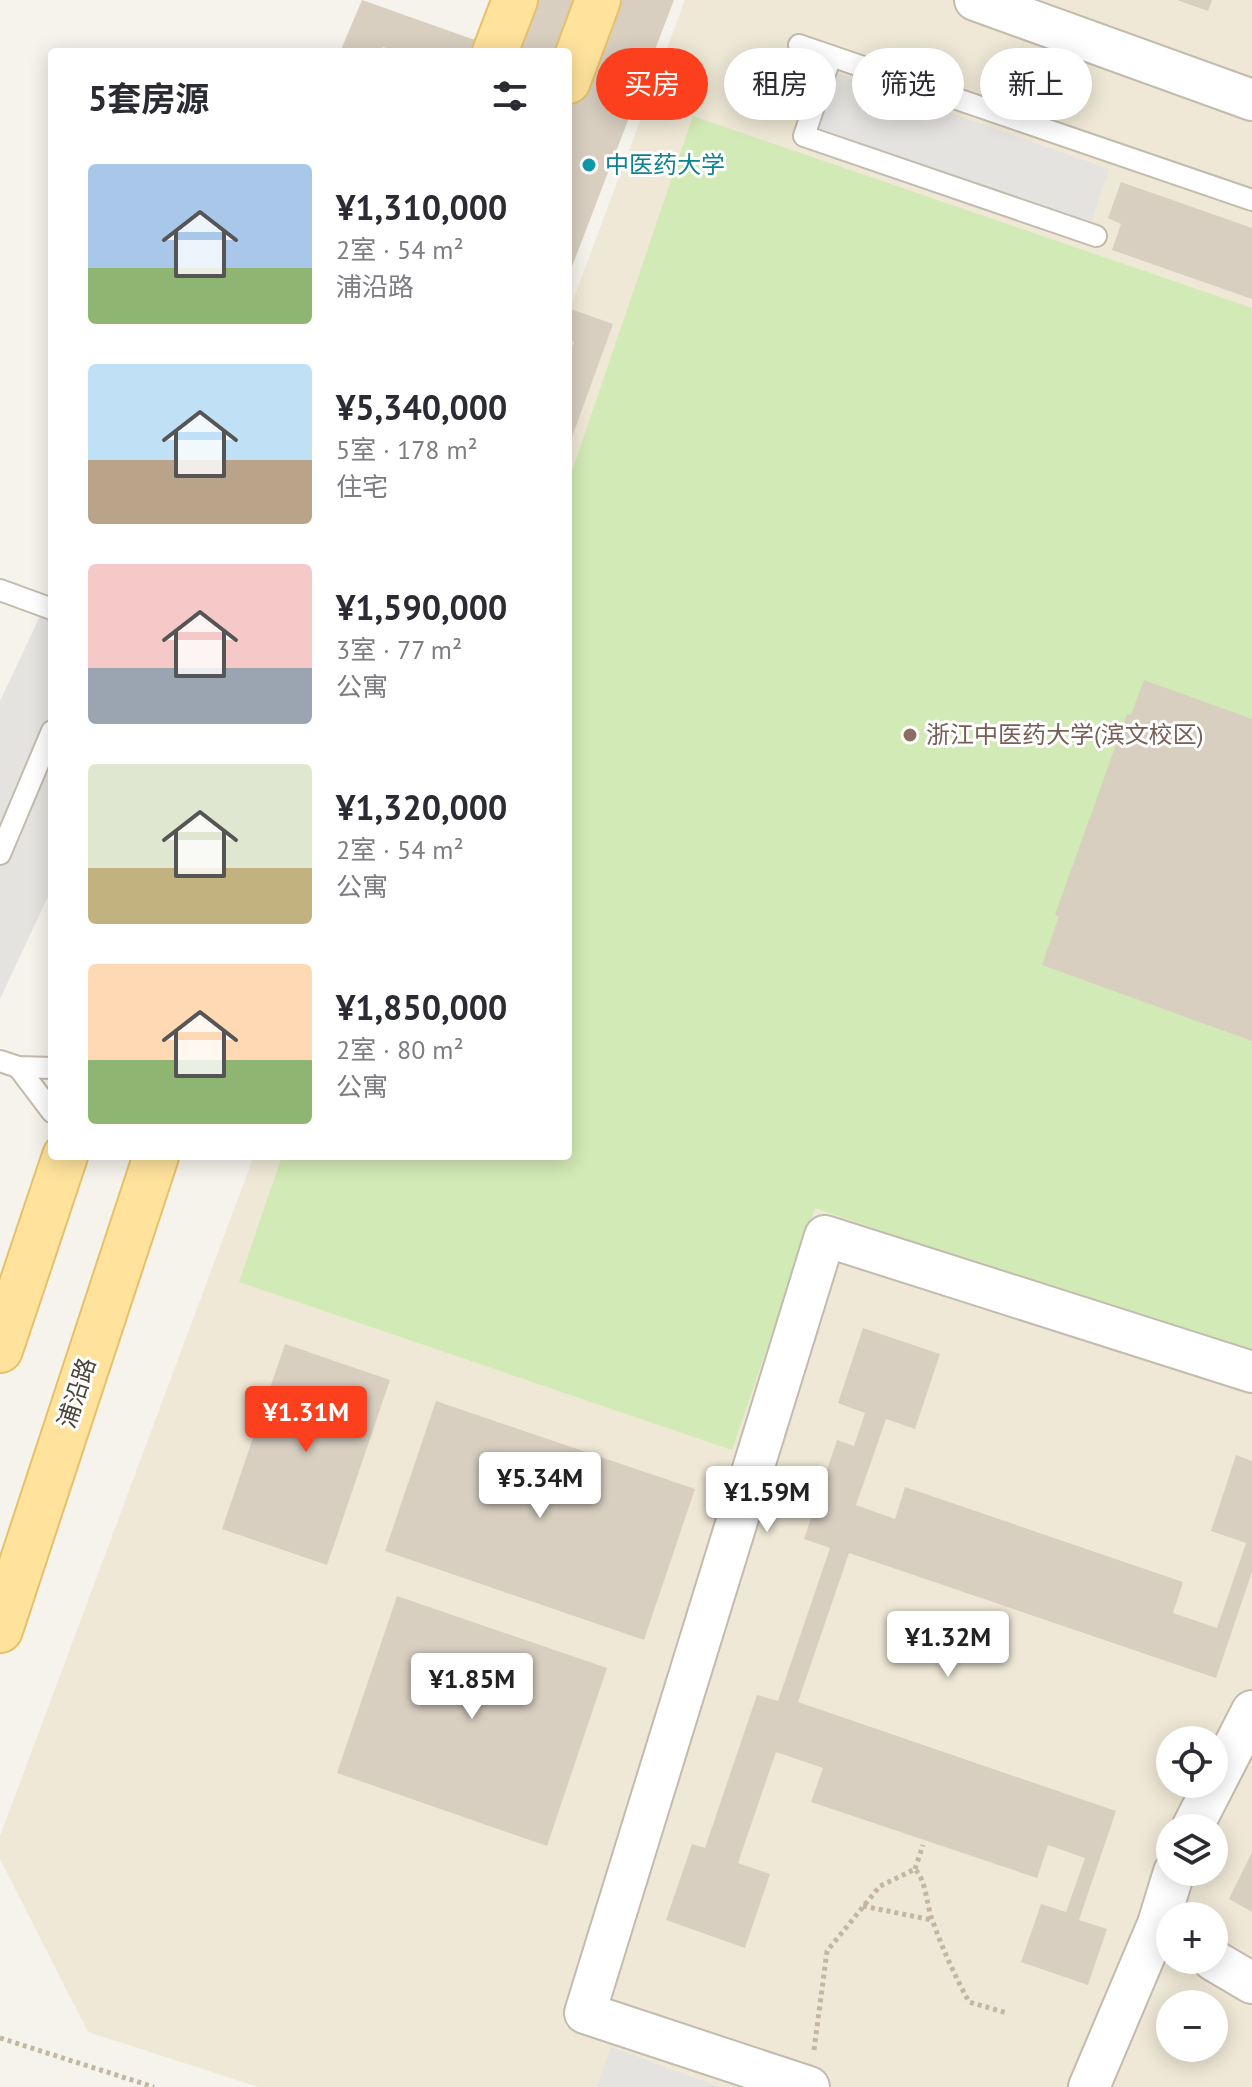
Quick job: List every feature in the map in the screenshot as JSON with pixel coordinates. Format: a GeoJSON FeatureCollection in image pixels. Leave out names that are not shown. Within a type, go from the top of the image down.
{"type":"FeatureCollection","features":[{"type":"Feature","properties":{"kind":"main road"},"geometry":{"type":"LineString","coordinates":[[497,48],[515,0]]}},
{"type":"Feature","properties":{"kind":"main road"},"geometry":{"type":"LineString","coordinates":[[572,70],[598,0]]}},
{"type":"Feature","properties":{"kind":"main road"},"geometry":{"type":"LineString","coordinates":[[0,1350],[64,1160]]}},
{"type":"Feature","properties":{"kind":"main road","name":"浦沿路"},"geometry":{"type":"LineString","coordinates":[[0,1630],[155,1160]]}},
{"type":"Feature","properties":{"kind":"street"},"geometry":{"type":"LineString","coordinates":[[975,0],[1050,14],[1252,100]]}},
{"type":"Feature","properties":{"kind":"street"},"geometry":{"type":"LineString","coordinates":[[807,2086],[585,2013],[825,1236],[1252,1372]]}},
{"type":"Feature","properties":{"kind":"street"},"geometry":{"type":"LineString","coordinates":[[1199,1814],[1252,1711]]}},
{"type":"Feature","properties":{"kind":"street"},"geometry":{"type":"LineString","coordinates":[[1089,2087],[1156,1945]]}},
{"type":"Feature","properties":{"kind":"street"},"geometry":{"type":"LineString","coordinates":[[1228,1969],[1252,1983]]}},
{"type":"Feature","properties":{"kind":"lane"},"geometry":{"type":"LineString","coordinates":[[799,45],[808,48]]}},
{"type":"Feature","properties":{"kind":"lane"},"geometry":{"type":"LineString","coordinates":[[836,58],[1252,200]]}},
{"type":"Feature","properties":{"kind":"lane"},"geometry":{"type":"LineString","coordinates":[[809,120],[804,136],[1096,236]]}},
{"type":"Feature","properties":{"kind":"lane"},"geometry":{"type":"LineString","coordinates":[[0,590],[48,608]]}},
{"type":"Feature","properties":{"kind":"lane"},"geometry":{"type":"LineString","coordinates":[[0,854],[48,740]]}},
{"type":"Feature","properties":{"kind":"lane"},"geometry":{"type":"LineString","coordinates":[[9,1064],[48,1068]]}},
{"type":"Feature","properties":{"kind":"lane"},"geometry":{"type":"LineString","coordinates":[[9,1064],[48,1108]]}},
{"type":"Feature","properties":{"kind":"path"},"geometry":{"type":"LineString","coordinates":[[807,2086],[816,2044],[827,1951],[880,1886],[915,1869],[923,1845]]}},
{"type":"Feature","properties":{"kind":"path"},"geometry":{"type":"LineString","coordinates":[[915,1869],[920,1874],[932,1920],[969,2002],[1007,2013]]}},
{"type":"Feature","properties":{"kind":"path"},"geometry":{"type":"LineString","coordinates":[[862,1906],[932,1920]]}},
{"type":"Feature","properties":{"kind":"path"},"geometry":{"type":"LineString","coordinates":[[0,2038],[154,2087]]}},
{"type":"Feature","properties":{"kind":"shaded area","name":"浙江中医药大学(滨文校区)"},"geometry":{"type":"Polygon","coordinates":[[[685,0],[1252,0],[1252,2087],[258,2087],[88,2032],[0,1859],[0,1836],[253,1160],[572,1160],[572,303],[640,120],[708,120],[708,48],[667,48],[685,0]]]}},
{"type":"Feature","properties":{"kind":"shaded area"},"geometry":{"type":"Polygon","coordinates":[[[837,73],[852,78],[852,120],[964,118],[1109,169],[1090,225],[818,128],[821,120],[836,120],[837,73]]]}},
{"type":"Feature","properties":{"kind":"shaded area"},"geometry":{"type":"Polygon","coordinates":[[[42,612],[48,614],[48,897],[0,999],[0,701],[42,612]]]}},
{"type":"Feature","properties":{"kind":"shaded area"},"geometry":{"type":"Polygon","coordinates":[[[611,2047],[720,2087],[597,2087],[611,2047]]]}},
{"type":"Feature","properties":{"kind":"green space"},"geometry":{"type":"Polygon","coordinates":[[[692,120],[705,120],[1252,308],[1252,1357],[815,1208],[732,1450],[239,1282],[281,1160],[572,1160],[572,471],[692,120]]]}},
{"type":"Feature","properties":{"kind":"building","name":"中医药大学"},"geometry":{"type":"Polygon","coordinates":[[[362,0],[498,48],[383,47],[342,48],[362,0]]]}},
{"type":"Feature","properties":{"kind":"building","name":"中医药大学"},"geometry":{"type":"Polygon","coordinates":[[[526,0],[674,0],[656,48],[596,48],[596,120],[628,120],[572,267],[572,48],[507,48],[526,0]]]}},
{"type":"Feature","properties":{"kind":"building"},"geometry":{"type":"Polygon","coordinates":[[[1177,0],[1212,0],[1208,11],[1177,0]]]}},
{"type":"Feature","properties":{"kind":"building"},"geometry":{"type":"Polygon","coordinates":[[[1121,182],[1252,228],[1252,299],[1112,250],[1121,224],[1108,218],[1121,182]]]}},
{"type":"Feature","properties":{"kind":"building"},"geometry":{"type":"Polygon","coordinates":[[[572,309],[613,324],[572,437],[572,347],[572,309]]]}},
{"type":"Feature","properties":{"kind":"building"},"geometry":{"type":"Polygon","coordinates":[[[1144,680],[1252,719],[1252,1041],[1042,965],[1059,916],[1055,915],[1127,714],[1131,715],[1144,680]]]}},
{"type":"Feature","properties":{"kind":"building"},"geometry":{"type":"Polygon","coordinates":[[[863,1328],[940,1354],[915,1429],[886,1419],[856,1505],[895,1519],[905,1487],[1183,1582],[1173,1613],[1217,1628],[1246,1543],[1211,1531],[1236,1455],[1252,1461],[1252,1572],[1216,1678],[849,1553],[798,1702],[1116,1811],[1079,1920],[1107,1929],[1088,1985],[1021,1962],[1041,1904],[1066,1912],[1085,1858],[1048,1845],[1037,1878],[811,1802],[823,1768],[776,1752],[738,1863],[770,1874],[745,1948],[666,1920],[692,1844],[705,1848],[757,1695],[778,1701],[830,1548],[804,1539],[837,1440],[854,1446],[865,1413],[838,1403],[863,1328]]]}},
{"type":"Feature","properties":{"kind":"building"},"geometry":{"type":"Polygon","coordinates":[[[285,1344],[390,1380],[327,1565],[222,1529],[285,1344]]]}},
{"type":"Feature","properties":{"kind":"building"},"geometry":{"type":"Polygon","coordinates":[[[436,1401],[695,1489],[644,1640],[385,1551],[436,1401]]]}},
{"type":"Feature","properties":{"kind":"building"},"geometry":{"type":"Polygon","coordinates":[[[397,1596],[607,1668],[547,1846],[337,1773],[397,1596]]]}},
{"type":"Feature","properties":{"kind":"building"},"geometry":{"type":"Polygon","coordinates":[[[1252,1852],[1252,1912],[1229,1899],[1252,1852]]]}},
{"type":"Feature","properties":{"kind":"place","name":"中医药大学"},"geometry":{"type":"Point","coordinates":[589,165]}},
{"type":"Feature","properties":{"kind":"place","name":"浙江中医药大学(滨文校区)"},"geometry":{"type":"Point","coordinates":[910,735]}}]}
